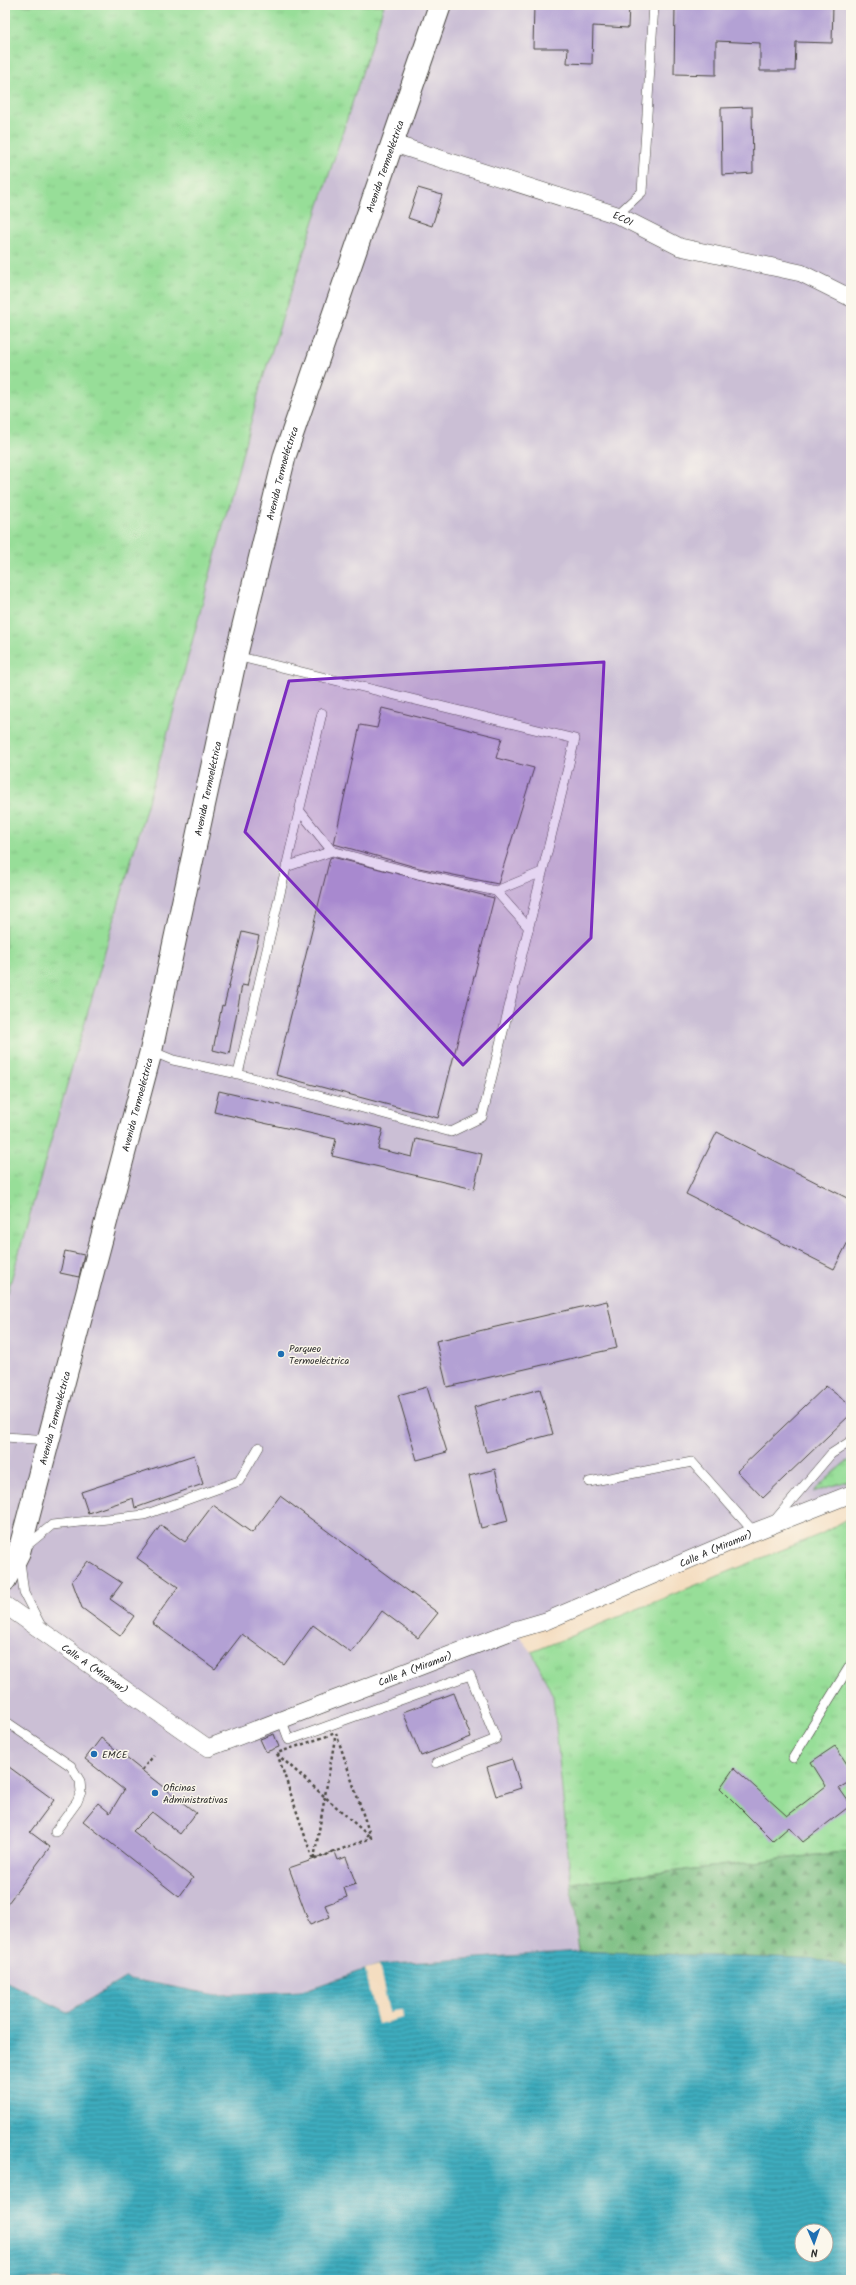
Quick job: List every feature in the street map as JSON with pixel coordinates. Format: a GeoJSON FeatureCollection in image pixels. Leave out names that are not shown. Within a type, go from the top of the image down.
{"type":"FeatureCollection","features":[{"type":"Feature","properties":{"kind":"main road","name":"Avenida Termoeléctrica"},"geometry":{"type":"LineString","coordinates":[[5,1580],[12,1552],[48,1440],[151,1051],[236,656],[286,455],[391,143],[440,5]]}},
{"type":"Feature","properties":{"kind":"street","name":"ECOI"},"geometry":{"type":"LineString","coordinates":[[391,143],[617,215],[680,247],[801,273],[851,298]]}},
{"type":"Feature","properties":{"kind":"street","name":"Calle A (Miramar)"},"geometry":{"type":"LineString","coordinates":[[5,1605],[45,1635],[208,1748],[515,1630],[546,1621],[754,1532],[851,1494]]}},
{"type":"Feature","properties":{"kind":"lane"},"geometry":{"type":"LineString","coordinates":[[617,215],[642,192],[654,5]]}},
{"type":"Feature","properties":{"kind":"lane"},"geometry":{"type":"LineString","coordinates":[[151,1051],[173,1060],[238,1074],[451,1132],[482,1117],[575,739],[236,656]]}},
{"type":"Feature","properties":{"kind":"lane"},"geometry":{"type":"LineString","coordinates":[[238,1074],[322,713]]}},
{"type":"Feature","properties":{"kind":"lane"},"geometry":{"type":"LineString","coordinates":[[299,810],[332,851]]}},
{"type":"Feature","properties":{"kind":"lane"},"geometry":{"type":"LineString","coordinates":[[286,867],[332,851],[496,891],[529,928]]}},
{"type":"Feature","properties":{"kind":"lane"},"geometry":{"type":"LineString","coordinates":[[496,891],[542,872]]}},
{"type":"Feature","properties":{"kind":"lane"},"geometry":{"type":"LineString","coordinates":[[5,1437],[48,1440]]}},
{"type":"Feature","properties":{"kind":"lane"},"geometry":{"type":"LineString","coordinates":[[770,1526],[831,1454],[851,1441]]}},
{"type":"Feature","properties":{"kind":"lane"},"geometry":{"type":"LineString","coordinates":[[45,1635],[24,1593],[12,1552],[52,1525],[144,1515],[239,1481],[258,1447]]}},
{"type":"Feature","properties":{"kind":"lane"},"geometry":{"type":"LineString","coordinates":[[589,1482],[692,1462],[754,1532]]}},
{"type":"Feature","properties":{"kind":"lane"},"geometry":{"type":"LineString","coordinates":[[793,1758],[851,1664]]}},
{"type":"Feature","properties":{"kind":"lane"},"geometry":{"type":"LineString","coordinates":[[282,1720],[289,1740],[470,1675],[496,1739],[436,1763]]}},
{"type":"Feature","properties":{"kind":"lane"},"geometry":{"type":"LineString","coordinates":[[5,1721],[71,1766],[80,1781],[81,1792],[77,1802],[55,1832]]}},
{"type":"Feature","properties":{"kind":"path"},"geometry":{"type":"LineString","coordinates":[[277,1753],[336,1733]]}},
{"type":"Feature","properties":{"kind":"path"},"geometry":{"type":"LineString","coordinates":[[314,1860],[336,1733]]}},
{"type":"Feature","properties":{"kind":"path"},"geometry":{"type":"LineString","coordinates":[[336,1733],[371,1838]]}},
{"type":"Feature","properties":{"kind":"path"},"geometry":{"type":"LineString","coordinates":[[277,1753],[371,1838]]}},
{"type":"Feature","properties":{"kind":"path"},"geometry":{"type":"LineString","coordinates":[[277,1753],[314,1860]]}},
{"type":"Feature","properties":{"kind":"path"},"geometry":{"type":"LineString","coordinates":[[142,1770],[154,1755]]}},
{"type":"Feature","properties":{"kind":"path"},"geometry":{"type":"LineString","coordinates":[[314,1860],[371,1838]]}},
{"type":"Feature","properties":{"kind":"highlighted area"},"geometry":{"type":"Polygon","coordinates":[[[604,662],[591,938],[463,1065],[245,832],[289,681],[604,662]]]}},
{"type":"Feature","properties":{"kind":"shaded area"},"geometry":{"type":"Polygon","coordinates":[[[5,5],[851,5],[851,1494],[515,1630],[532,1652],[553,1696],[579,1951],[379,1965],[302,1991],[217,1995],[125,1978],[68,2012],[5,1981],[5,5]]]}},
{"type":"Feature","properties":{"kind":"green space"},"geometry":{"type":"Polygon","coordinates":[[[5,5],[384,5],[261,384],[169,728],[8,1291],[5,1294],[5,5]]]}},
{"type":"Feature","properties":{"kind":"green space"},"geometry":{"type":"Polygon","coordinates":[[[851,1459],[851,1480],[813,1492],[843,1464],[851,1459]]]}},
{"type":"Feature","properties":{"kind":"green space"},"geometry":{"type":"Polygon","coordinates":[[[851,1517],[851,1851],[571,1883],[553,1696],[532,1652],[821,1534],[851,1517]]]}},
{"type":"Feature","properties":{"kind":"green space"},"geometry":{"type":"Polygon","coordinates":[[[851,1851],[851,1968],[824,1960],[579,1951],[571,1883],[851,1851]]]}},
{"type":"Feature","properties":{"kind":"water"},"geometry":{"type":"Polygon","coordinates":[[[579,1951],[824,1960],[851,1968],[851,2280],[5,2280],[5,1981],[68,2012],[125,1978],[217,1995],[302,1991],[379,1965],[579,1951]]]}},
{"type":"Feature","properties":{"kind":"pier"},"geometry":{"type":"Polygon","coordinates":[[[379,1965],[389,2013],[402,2010],[403,2018],[378,2024],[365,1969],[379,1965]]]}},
{"type":"Feature","properties":{"kind":"building"},"geometry":{"type":"Polygon","coordinates":[[[534,5],[629,5],[628,28],[593,26],[592,64],[567,63],[568,48],[533,48],[534,5]]]}},
{"type":"Feature","properties":{"kind":"building"},"geometry":{"type":"Polygon","coordinates":[[[675,5],[833,5],[832,43],[796,42],[795,71],[760,71],[760,43],[716,41],[716,75],[674,74],[675,5]]]}},
{"type":"Feature","properties":{"kind":"building"},"geometry":{"type":"Polygon","coordinates":[[[752,107],[753,173],[722,175],[721,108],[752,107]]]}},
{"type":"Feature","properties":{"kind":"building"},"geometry":{"type":"Polygon","coordinates":[[[418,188],[442,195],[432,226],[408,218],[418,188]]]}},
{"type":"Feature","properties":{"kind":"building"},"geometry":{"type":"Polygon","coordinates":[[[382,708],[502,738],[496,758],[534,768],[498,884],[419,868],[334,844],[360,725],[377,728],[382,708]]]}},
{"type":"Feature","properties":{"kind":"building"},"geometry":{"type":"Polygon","coordinates":[[[332,857],[494,898],[438,1118],[276,1075],[330,858],[332,857]]]}},
{"type":"Feature","properties":{"kind":"building"},"geometry":{"type":"Polygon","coordinates":[[[242,932],[259,936],[247,986],[242,985],[229,1054],[213,1050],[222,1005],[224,1006],[242,932]]]}},
{"type":"Feature","properties":{"kind":"building"},"geometry":{"type":"Polygon","coordinates":[[[219,1091],[383,1129],[378,1149],[412,1157],[416,1139],[482,1154],[474,1189],[332,1156],[336,1139],[214,1112],[219,1091]]]}},
{"type":"Feature","properties":{"kind":"building"},"geometry":{"type":"Polygon","coordinates":[[[717,1132],[851,1200],[851,1236],[834,1269],[686,1194],[717,1132]]]}},
{"type":"Feature","properties":{"kind":"building"},"geometry":{"type":"Polygon","coordinates":[[[65,1251],[84,1255],[79,1277],[60,1273],[65,1251]]]}},
{"type":"Feature","properties":{"kind":"building"},"geometry":{"type":"Polygon","coordinates":[[[607,1301],[617,1348],[447,1387],[436,1341],[607,1301]]]}},
{"type":"Feature","properties":{"kind":"building"},"geometry":{"type":"Polygon","coordinates":[[[826,1386],[851,1406],[851,1414],[763,1498],[737,1471],[826,1386]]]}},
{"type":"Feature","properties":{"kind":"building"},"geometry":{"type":"Polygon","coordinates":[[[427,1387],[447,1452],[417,1460],[398,1395],[427,1387]]]}},
{"type":"Feature","properties":{"kind":"building"},"geometry":{"type":"Polygon","coordinates":[[[540,1389],[553,1434],[486,1452],[474,1407],[540,1389]]]}},
{"type":"Feature","properties":{"kind":"building"},"geometry":{"type":"Polygon","coordinates":[[[194,1455],[203,1484],[135,1508],[133,1498],[88,1513],[81,1492],[194,1455]]]}},
{"type":"Feature","properties":{"kind":"building"},"geometry":{"type":"Polygon","coordinates":[[[495,1469],[508,1521],[481,1528],[469,1476],[495,1469]]]}},
{"type":"Feature","properties":{"kind":"building"},"geometry":{"type":"Polygon","coordinates":[[[280,1496],[438,1613],[418,1638],[382,1611],[351,1653],[313,1625],[284,1665],[242,1634],[215,1669],[152,1623],[178,1587],[137,1558],[161,1525],[185,1542],[213,1505],[252,1533],[280,1496]]]}},
{"type":"Feature","properties":{"kind":"building"},"geometry":{"type":"Polygon","coordinates":[[[88,1561],[122,1583],[110,1599],[134,1616],[120,1636],[82,1608],[72,1581],[88,1561]]]}},
{"type":"Feature","properties":{"kind":"building"},"geometry":{"type":"Polygon","coordinates":[[[454,1693],[471,1737],[421,1756],[403,1712],[454,1693]]]}},
{"type":"Feature","properties":{"kind":"building"},"geometry":{"type":"Polygon","coordinates":[[[274,1734],[279,1747],[266,1752],[260,1739],[274,1734]]]}},
{"type":"Feature","properties":{"kind":"building"},"geometry":{"type":"Polygon","coordinates":[[[101,1738],[196,1813],[180,1834],[152,1812],[133,1831],[193,1878],[179,1897],[83,1821],[98,1803],[110,1813],[124,1790],[85,1759],[101,1738]]]}},
{"type":"Feature","properties":{"kind":"building"},"geometry":{"type":"Polygon","coordinates":[[[835,1746],[851,1770],[851,1781],[839,1788],[851,1805],[803,1842],[789,1827],[773,1841],[720,1788],[734,1768],[787,1816],[826,1786],[811,1762],[835,1746]]]}},
{"type":"Feature","properties":{"kind":"building"},"geometry":{"type":"Polygon","coordinates":[[[512,1759],[521,1788],[496,1796],[487,1767],[512,1759]]]}},
{"type":"Feature","properties":{"kind":"building"},"geometry":{"type":"Polygon","coordinates":[[[5,1764],[54,1800],[30,1832],[50,1847],[5,1907],[5,1764]]]}},
{"type":"Feature","properties":{"kind":"building"},"geometry":{"type":"Polygon","coordinates":[[[335,1852],[338,1860],[346,1857],[356,1884],[344,1888],[347,1897],[325,1905],[330,1917],[310,1925],[289,1868],[335,1852]]]}},
{"type":"Feature","properties":{"kind":"place","name":"Parqueo Termoeléctrica"},"geometry":{"type":"Point","coordinates":[281,1354]}},
{"type":"Feature","properties":{"kind":"place","name":"EMCE"},"geometry":{"type":"Point","coordinates":[94,1754]}},
{"type":"Feature","properties":{"kind":"place","name":"Oficinas Administrativas"},"geometry":{"type":"Point","coordinates":[155,1793]}}]}
